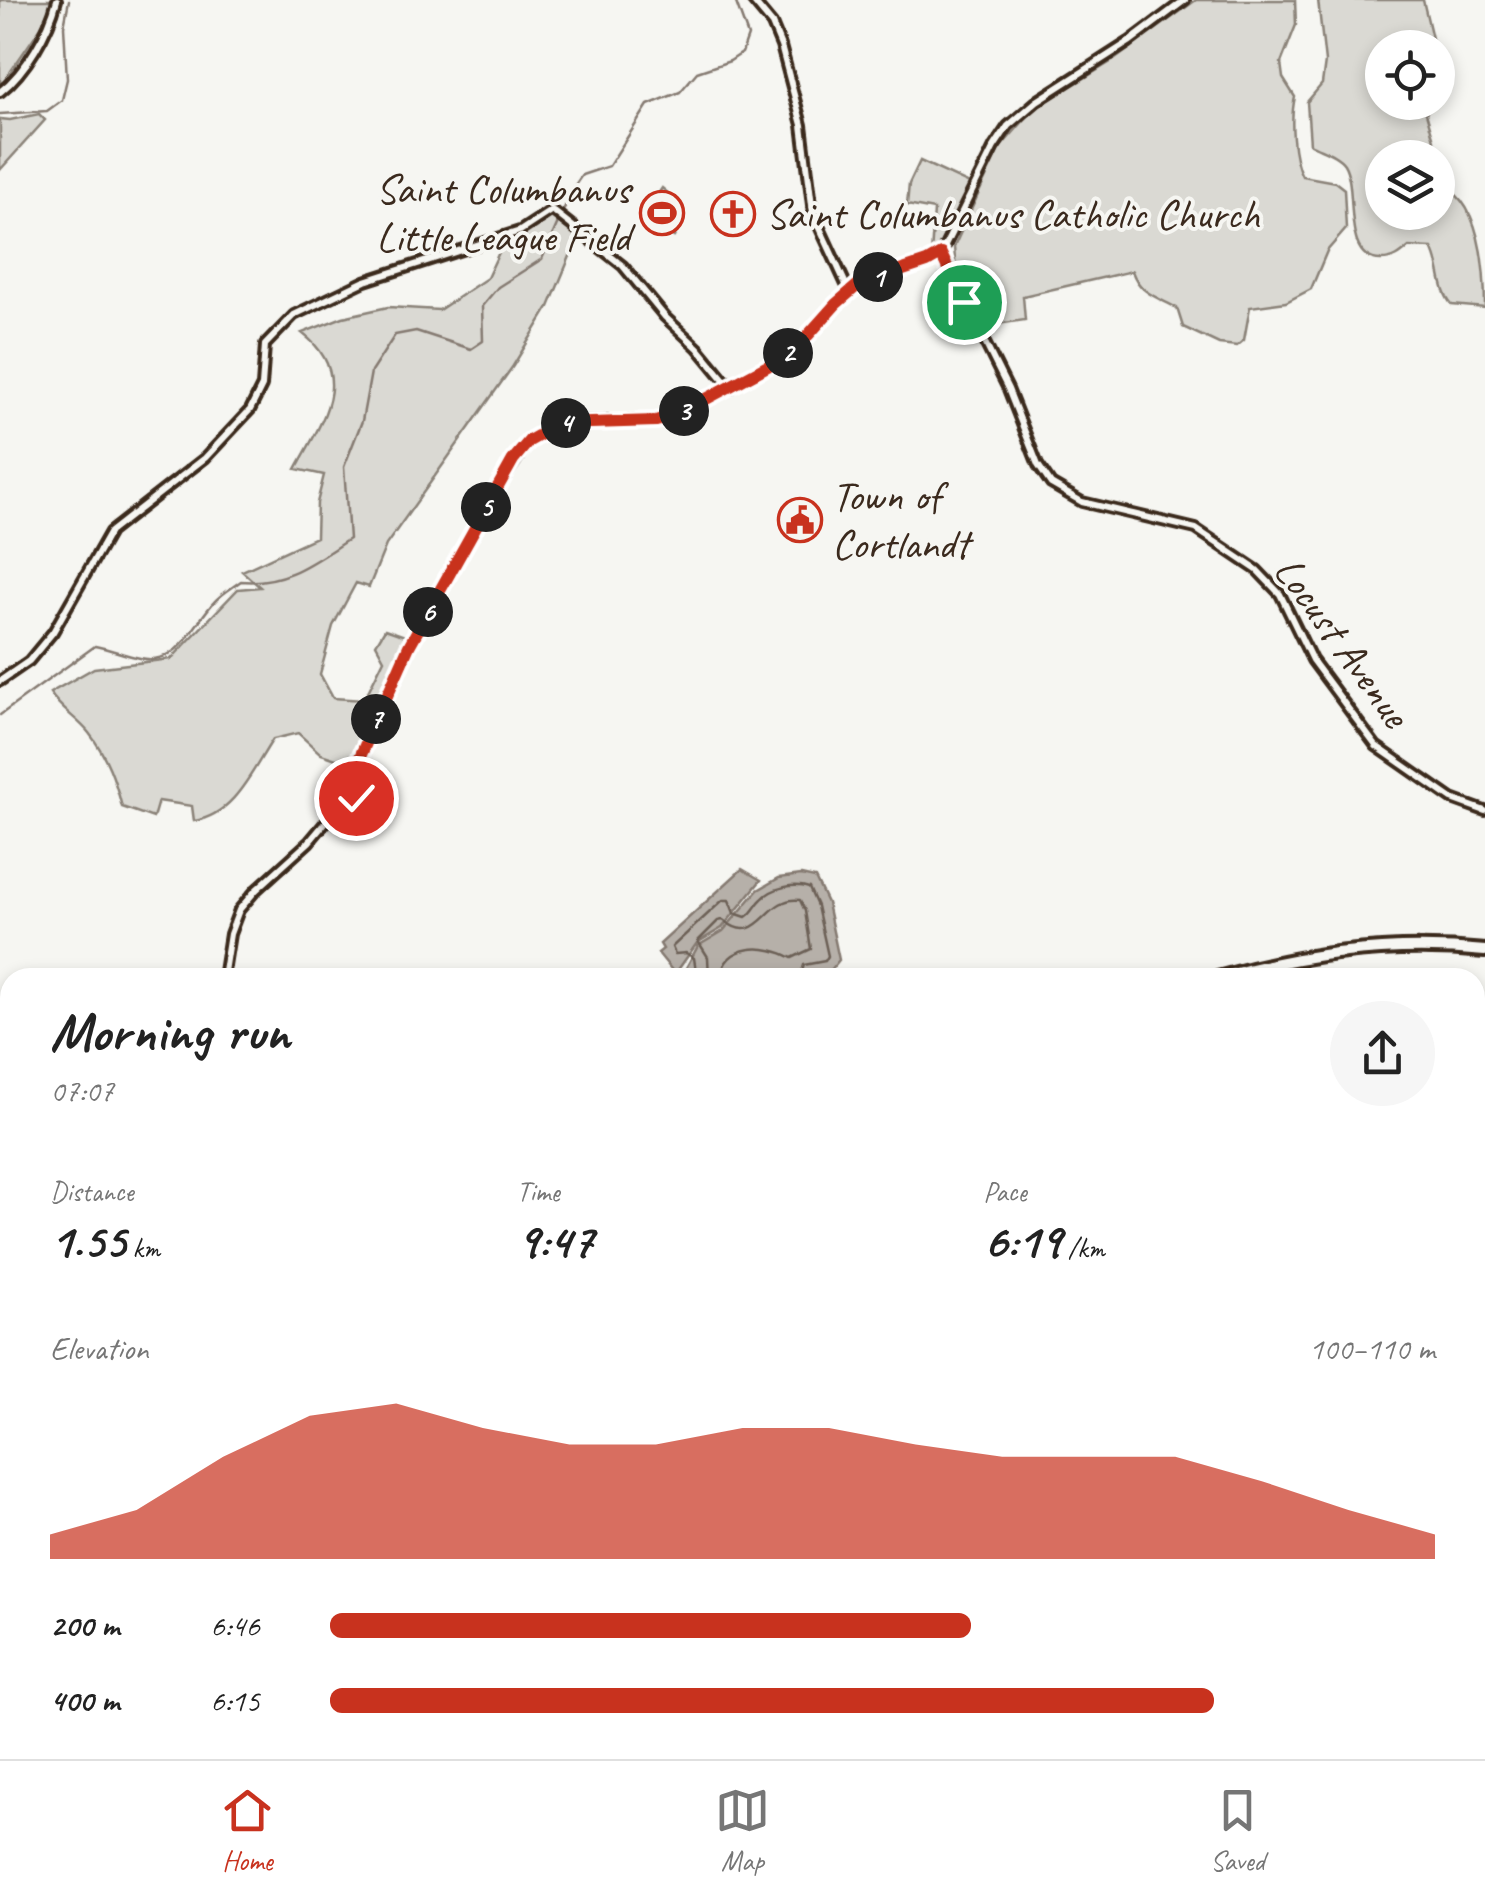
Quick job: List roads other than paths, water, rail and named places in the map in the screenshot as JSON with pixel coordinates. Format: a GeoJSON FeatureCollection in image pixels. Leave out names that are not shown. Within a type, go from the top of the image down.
{"type":"FeatureCollection","features":[{"type":"Feature","properties":{"kind":"highway"},"geometry":{"type":"LineString","coordinates":[[1255,968],[1346,952],[1434,948],[1485,954]]}},
{"type":"Feature","properties":{"kind":"highway"},"geometry":{"type":"LineString","coordinates":[[1281,968],[1364,956],[1485,954]]}},
{"type":"Feature","properties":{"kind":"street"},"geometry":{"type":"LineString","coordinates":[[0,92],[28,58],[49,24],[58,0]]}},
{"type":"Feature","properties":{"kind":"street"},"geometry":{"type":"LineString","coordinates":[[752,0],[772,24],[781,46],[802,125],[813,212],[849,291]]}},
{"type":"Feature","properties":{"kind":"street"},"geometry":{"type":"LineString","coordinates":[[225,968],[239,910],[308,842],[333,810],[409,646],[496,490],[529,441],[550,427],[576,421],[656,421],[670,417],[731,388],[794,349],[849,291],[941,254],[1008,126],[1037,101],[1186,0]]}},
{"type":"Feature","properties":{"kind":"street"},"geometry":{"type":"LineString","coordinates":[[0,681],[29,661],[54,632],[110,532],[205,458],[250,410],[262,386],[265,345],[294,315],[366,281],[520,231],[555,212],[623,266],[664,317],[698,348],[731,388]]}},
{"type":"Feature","properties":{"kind":"street","name":"Locust Avenue"},"geometry":{"type":"LineString","coordinates":[[941,254],[1050,484],[1082,502],[1196,529],[1257,570],[1280,594],[1312,660],[1376,746],[1452,799],[1485,810]]}},
{"type":"Feature","properties":{"kind":"street"},"geometry":{"type":"LineString","coordinates":[[333,810],[360,800],[351,794],[348,784]]}},
{"type":"Feature","properties":{"kind":"water"},"geometry":{"type":"Polygon","coordinates":[[[742,869],[761,880],[722,928],[697,943],[679,968],[670,968],[658,953],[663,949],[660,944],[742,869]]]}},
{"type":"Feature","properties":{"kind":"water"},"geometry":{"type":"Polygon","coordinates":[[[779,878],[815,878],[827,903],[839,960],[833,968],[686,968],[698,946],[723,931],[758,890],[779,878]]]}},
{"type":"Feature","properties":{"kind":"waterway"},"geometry":{"type":"LineString","coordinates":[[0,114],[47,111],[62,100],[67,79],[64,26],[69,0]]}},
{"type":"Feature","properties":{"kind":"waterway"},"geometry":{"type":"LineString","coordinates":[[0,715],[95,646],[140,658],[166,656],[176,650],[216,600],[241,581],[285,576],[349,539],[344,467],[362,421],[371,372],[395,335],[416,331],[471,349],[483,341],[482,306],[498,287],[542,259],[582,175],[609,166],[648,105],[680,92],[697,72],[742,53],[748,36],[735,0]]}},
{"type":"Feature","properties":{"kind":"place","name":"Saint Columbanus Little League Field"},"geometry":{"type":"Point","coordinates":[662,213]}},
{"type":"Feature","properties":{"kind":"place","name":"Saint Columbanus Catholic Church"},"geometry":{"type":"Point","coordinates":[733,214]}},
{"type":"Feature","properties":{"kind":"place","name":"Town of Cortlandt"},"geometry":{"type":"Point","coordinates":[800,520]}}]}
